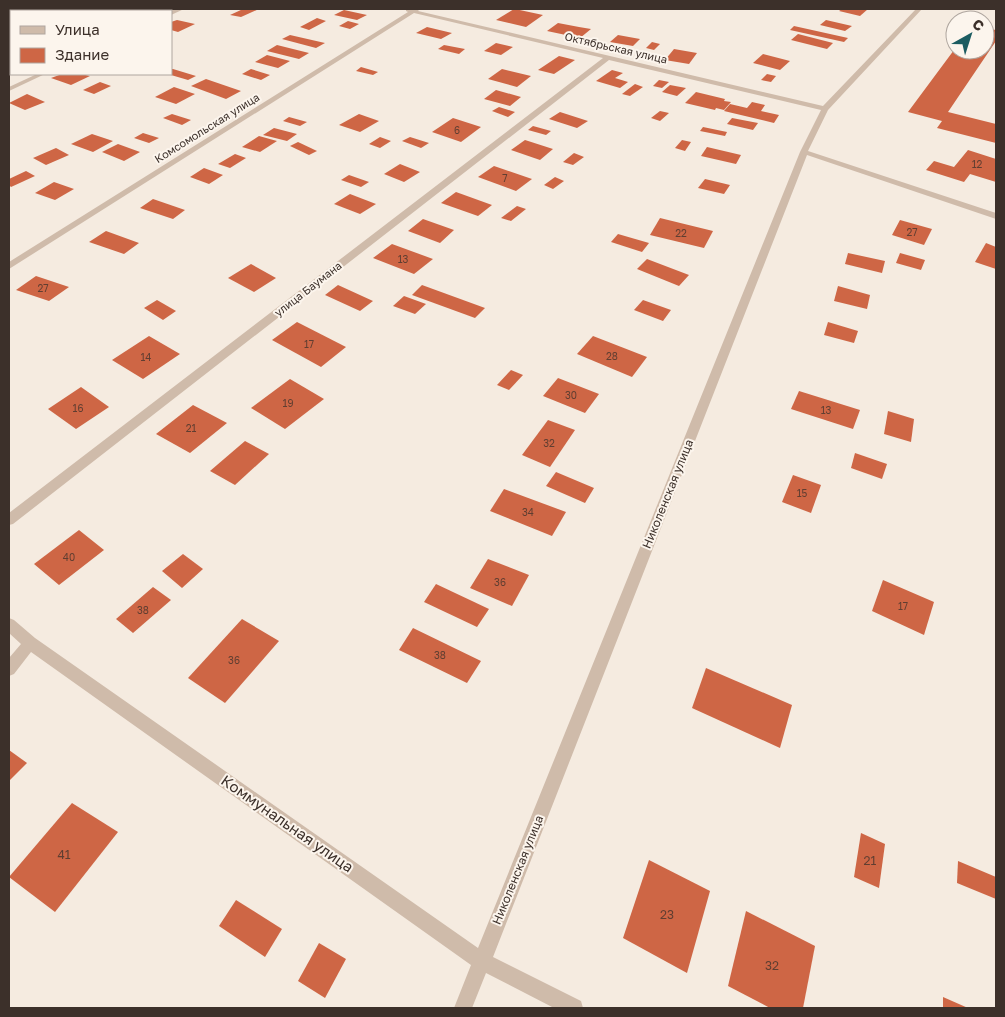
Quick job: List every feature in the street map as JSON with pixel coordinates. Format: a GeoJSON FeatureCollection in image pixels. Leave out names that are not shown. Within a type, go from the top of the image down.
{"type":"FeatureCollection","features":[{"type":"Feature","properties":{"kind":"street","name":"Октябрьская улица"},"geometry":{"type":"LineString","coordinates":[[403,9],[416,10],[607,58],[825,109]]}},
{"type":"Feature","properties":{"kind":"street","name":"Николенская улица"},"geometry":{"type":"LineString","coordinates":[[463,1008],[804,152],[825,109],[919,9]]}},
{"type":"Feature","properties":{"kind":"street","name":"Комсомольская улица"},"geometry":{"type":"LineString","coordinates":[[9,266],[416,10]]}},
{"type":"Feature","properties":{"kind":"street","name":"улица Баумана"},"geometry":{"type":"LineString","coordinates":[[9,520],[607,58]]}},
{"type":"Feature","properties":{"kind":"street"},"geometry":{"type":"LineString","coordinates":[[9,89],[40,75]]}},
{"type":"Feature","properties":{"kind":"street"},"geometry":{"type":"LineString","coordinates":[[804,152],[996,216]]}},
{"type":"Feature","properties":{"kind":"street","name":"Коммунальная улица"},"geometry":{"type":"LineString","coordinates":[[9,624],[30,644],[481,962],[574,1008]]}},
{"type":"Feature","properties":{"kind":"street"},"geometry":{"type":"LineString","coordinates":[[9,669],[30,644]]}},
{"type":"Feature","properties":{"kind":"building"},"geometry":{"type":"Polygon","coordinates":[[[243,9],[259,9],[241,17],[230,15],[243,9]]]}},
{"type":"Feature","properties":{"kind":"building"},"geometry":{"type":"Polygon","coordinates":[[[514,9],[543,15],[526,27],[496,20],[514,9]]]}},
{"type":"Feature","properties":{"kind":"building"},"geometry":{"type":"Polygon","coordinates":[[[842,9],[868,9],[860,16],[839,11],[842,9]]]}},
{"type":"Feature","properties":{"kind":"building"},"geometry":{"type":"Polygon","coordinates":[[[344,10],[367,15],[357,20],[334,15],[344,10]]]}},
{"type":"Feature","properties":{"kind":"building"},"geometry":{"type":"Polygon","coordinates":[[[317,18],[326,21],[309,30],[300,27],[317,18]]]}},
{"type":"Feature","properties":{"kind":"building"},"geometry":{"type":"Polygon","coordinates":[[[177,20],[195,24],[178,32],[172,30],[172,22],[177,20]]]}},
{"type":"Feature","properties":{"kind":"building"},"geometry":{"type":"Polygon","coordinates":[[[826,20],[852,26],[845,31],[820,25],[826,20]]]}},
{"type":"Feature","properties":{"kind":"building"},"geometry":{"type":"Polygon","coordinates":[[[348,21],[359,24],[350,29],[339,26],[348,21]]]}},
{"type":"Feature","properties":{"kind":"building"},"geometry":{"type":"Polygon","coordinates":[[[558,23],[591,29],[580,38],[547,31],[558,23]]]}},
{"type":"Feature","properties":{"kind":"building"},"geometry":{"type":"Polygon","coordinates":[[[794,26],[848,38],[844,42],[790,30],[794,26]]]}},
{"type":"Feature","properties":{"kind":"building"},"geometry":{"type":"Polygon","coordinates":[[[427,27],[452,33],[441,39],[416,33],[427,27]]]}},
{"type":"Feature","properties":{"kind":"building"},"geometry":{"type":"Polygon","coordinates":[[[798,34],[833,43],[827,49],[791,40],[798,34]]]}},
{"type":"Feature","properties":{"kind":"building"},"geometry":{"type":"Polygon","coordinates":[[[290,35],[325,43],[316,48],[282,39],[290,35]]]}},
{"type":"Feature","properties":{"kind":"building"},"geometry":{"type":"Polygon","coordinates":[[[618,35],[640,39],[633,46],[610,42],[618,35]]]}},
{"type":"Feature","properties":{"kind":"building"},"geometry":{"type":"Polygon","coordinates":[[[652,42],[660,44],[654,50],[646,48],[652,42]]]}},
{"type":"Feature","properties":{"kind":"building"},"geometry":{"type":"Polygon","coordinates":[[[496,43],[513,47],[501,55],[484,51],[496,43]]]}},
{"type":"Feature","properties":{"kind":"building"},"geometry":{"type":"Polygon","coordinates":[[[277,45],[309,53],[299,59],[267,51],[277,45]]]}},
{"type":"Feature","properties":{"kind":"building"},"geometry":{"type":"Polygon","coordinates":[[[444,45],[465,49],[459,54],[438,49],[444,45]]]}},
{"type":"Feature","properties":{"kind":"building"},"geometry":{"type":"Polygon","coordinates":[[[674,49],[697,53],[689,64],[665,60],[674,49]]]}},
{"type":"Feature","properties":{"kind":"building"},"geometry":{"type":"Polygon","coordinates":[[[763,54],[790,61],[780,70],[753,63],[763,54]]]}},
{"type":"Feature","properties":{"kind":"building"},"geometry":{"type":"Polygon","coordinates":[[[267,55],[290,61],[278,68],[255,62],[267,55]]]}},
{"type":"Feature","properties":{"kind":"building"},"geometry":{"type":"Polygon","coordinates":[[[559,56],[575,60],[554,74],[538,70],[559,56]]]}},
{"type":"Feature","properties":{"kind":"building"},"geometry":{"type":"Polygon","coordinates":[[[947,60],[983,60],[948,112],[996,124],[996,143],[937,128],[942,121],[908,112],[947,60]]]}},
{"type":"Feature","properties":{"kind":"building"},"geometry":{"type":"Polygon","coordinates":[[[361,67],[378,72],[373,75],[356,71],[361,67]]]}},
{"type":"Feature","properties":{"kind":"building"},"geometry":{"type":"Polygon","coordinates":[[[172,69],[196,76],[188,80],[171,75],[172,69]]]}},
{"type":"Feature","properties":{"kind":"building"},"geometry":{"type":"Polygon","coordinates":[[[251,69],[270,75],[261,80],[242,74],[251,69]]]}},
{"type":"Feature","properties":{"kind":"building"},"geometry":{"type":"Polygon","coordinates":[[[502,69],[531,76],[517,87],[488,79],[502,69]]]}},
{"type":"Feature","properties":{"kind":"building"},"geometry":{"type":"Polygon","coordinates":[[[612,70],[623,73],[615,78],[628,82],[620,88],[596,81],[612,70]]]}},
{"type":"Feature","properties":{"kind":"building"},"geometry":{"type":"Polygon","coordinates":[[[767,74],[776,76],[771,82],[761,80],[767,74]]]}},
{"type":"Feature","properties":{"kind":"building"},"geometry":{"type":"Polygon","coordinates":[[[59,75],[90,76],[71,85],[51,78],[59,75]]]}},
{"type":"Feature","properties":{"kind":"building"},"geometry":{"type":"Polygon","coordinates":[[[206,79],[241,91],[226,99],[191,86],[206,79]]]}},
{"type":"Feature","properties":{"kind":"building"},"geometry":{"type":"Polygon","coordinates":[[[659,80],[669,82],[662,88],[653,86],[659,80]]]}},
{"type":"Feature","properties":{"kind":"building"},"geometry":{"type":"Polygon","coordinates":[[[100,82],[111,86],[94,94],[83,90],[100,82]]]}},
{"type":"Feature","properties":{"kind":"building"},"geometry":{"type":"Polygon","coordinates":[[[635,84],[643,87],[630,96],[622,94],[635,84]]]}},
{"type":"Feature","properties":{"kind":"building"},"geometry":{"type":"Polygon","coordinates":[[[670,85],[686,88],[677,96],[662,92],[670,85]]]}},
{"type":"Feature","properties":{"kind":"building"},"geometry":{"type":"Polygon","coordinates":[[[174,87],[195,94],[176,104],[155,97],[174,87]]]}},
{"type":"Feature","properties":{"kind":"building"},"geometry":{"type":"Polygon","coordinates":[[[496,90],[521,97],[510,106],[484,99],[496,90]]]}},
{"type":"Feature","properties":{"kind":"building"},"geometry":{"type":"Polygon","coordinates":[[[696,92],[731,102],[724,110],[716,108],[715,110],[685,103],[696,92]]]}},
{"type":"Feature","properties":{"kind":"building"},"geometry":{"type":"Polygon","coordinates":[[[27,94],[45,102],[25,110],[9,103],[27,94]]]}},
{"type":"Feature","properties":{"kind":"building"},"geometry":{"type":"Polygon","coordinates":[[[752,102],[765,105],[761,111],[779,115],[774,123],[724,111],[730,104],[747,108],[752,102]]]}},
{"type":"Feature","properties":{"kind":"building"},"geometry":{"type":"Polygon","coordinates":[[[499,107],[515,112],[508,117],[492,111],[499,107]]]}},
{"type":"Feature","properties":{"kind":"building"},"geometry":{"type":"Polygon","coordinates":[[[660,111],[669,113],[660,121],[651,118],[660,111]]]}},
{"type":"Feature","properties":{"kind":"building"},"geometry":{"type":"Polygon","coordinates":[[[560,112],[588,121],[577,128],[549,119],[560,112]]]}},
{"type":"Feature","properties":{"kind":"building"},"geometry":{"type":"Polygon","coordinates":[[[172,114],[191,120],[182,125],[163,118],[172,114]]]}},
{"type":"Feature","properties":{"kind":"building"},"geometry":{"type":"Polygon","coordinates":[[[359,114],[379,121],[360,132],[339,125],[359,114]]]}},
{"type":"Feature","properties":{"kind":"building"},"geometry":{"type":"Polygon","coordinates":[[[289,117],[307,122],[300,126],[283,121],[289,117]]]}},
{"type":"Feature","properties":{"kind":"building"},"geometry":{"type":"Polygon","coordinates":[[[453,118],[481,127],[461,142],[432,132],[453,118]]]}},
{"type":"Feature","properties":{"kind":"building"},"geometry":{"type":"Polygon","coordinates":[[[732,118],[758,123],[753,130],[727,124],[732,118]]]}},
{"type":"Feature","properties":{"kind":"building"},"geometry":{"type":"Polygon","coordinates":[[[533,126],[551,131],[546,135],[528,130],[533,126]]]}},
{"type":"Feature","properties":{"kind":"building"},"geometry":{"type":"Polygon","coordinates":[[[703,127],[727,132],[725,136],[700,131],[703,127]]]}},
{"type":"Feature","properties":{"kind":"building"},"geometry":{"type":"Polygon","coordinates":[[[274,128],[297,134],[287,141],[263,135],[274,128]]]}},
{"type":"Feature","properties":{"kind":"building"},"geometry":{"type":"Polygon","coordinates":[[[143,133],[159,138],[149,143],[134,138],[143,133]]]}},
{"type":"Feature","properties":{"kind":"building"},"geometry":{"type":"Polygon","coordinates":[[[92,134],[113,141],[93,152],[71,144],[92,134]]]}},
{"type":"Feature","properties":{"kind":"building"},"geometry":{"type":"Polygon","coordinates":[[[259,136],[277,141],[260,152],[242,147],[259,136]]]}},
{"type":"Feature","properties":{"kind":"building"},"geometry":{"type":"Polygon","coordinates":[[[380,137],[391,141],[380,148],[369,144],[380,137]]]}},
{"type":"Feature","properties":{"kind":"building"},"geometry":{"type":"Polygon","coordinates":[[[410,137],[429,143],[421,148],[402,141],[410,137]]]}},
{"type":"Feature","properties":{"kind":"building"},"geometry":{"type":"Polygon","coordinates":[[[525,140],[553,149],[540,160],[511,150],[525,140]]]}},
{"type":"Feature","properties":{"kind":"building"},"geometry":{"type":"Polygon","coordinates":[[[682,140],[691,142],[685,151],[675,148],[682,140]]]}},
{"type":"Feature","properties":{"kind":"building"},"geometry":{"type":"Polygon","coordinates":[[[298,142],[317,151],[309,155],[290,146],[298,142]]]}},
{"type":"Feature","properties":{"kind":"building"},"geometry":{"type":"Polygon","coordinates":[[[118,144],[140,152],[124,161],[102,152],[118,144]]]}},
{"type":"Feature","properties":{"kind":"building"},"geometry":{"type":"Polygon","coordinates":[[[707,147],[741,155],[736,164],[701,156],[707,147]]]}},
{"type":"Feature","properties":{"kind":"building"},"geometry":{"type":"Polygon","coordinates":[[[56,148],[69,155],[46,165],[33,158],[56,148]]]}},
{"type":"Feature","properties":{"kind":"building"},"geometry":{"type":"Polygon","coordinates":[[[968,150],[996,159],[996,182],[970,174],[964,182],[926,170],[934,161],[954,167],[968,150]]]}},
{"type":"Feature","properties":{"kind":"building"},"geometry":{"type":"Polygon","coordinates":[[[574,153],[584,157],[573,165],[563,162],[574,153]]]}},
{"type":"Feature","properties":{"kind":"building"},"geometry":{"type":"Polygon","coordinates":[[[235,154],[246,158],[230,168],[218,164],[235,154]]]}},
{"type":"Feature","properties":{"kind":"building"},"geometry":{"type":"Polygon","coordinates":[[[400,164],[420,172],[404,182],[384,174],[400,164]]]}},
{"type":"Feature","properties":{"kind":"building"},"geometry":{"type":"Polygon","coordinates":[[[494,166],[532,179],[516,191],[478,177],[494,166]]]}},
{"type":"Feature","properties":{"kind":"building"},"geometry":{"type":"Polygon","coordinates":[[[204,168],[223,175],[209,184],[190,177],[204,168]]]}},
{"type":"Feature","properties":{"kind":"building"},"geometry":{"type":"Polygon","coordinates":[[[26,171],[35,176],[11,187],[9,185],[9,179],[26,171]]]}},
{"type":"Feature","properties":{"kind":"building"},"geometry":{"type":"Polygon","coordinates":[[[349,175],[369,182],[361,187],[341,180],[349,175]]]}},
{"type":"Feature","properties":{"kind":"building"},"geometry":{"type":"Polygon","coordinates":[[[555,177],[564,181],[553,189],[544,185],[555,177]]]}},
{"type":"Feature","properties":{"kind":"building"},"geometry":{"type":"Polygon","coordinates":[[[705,179],[730,185],[724,194],[698,188],[705,179]]]}},
{"type":"Feature","properties":{"kind":"building"},"geometry":{"type":"Polygon","coordinates":[[[54,182],[74,189],[55,200],[35,193],[54,182]]]}},
{"type":"Feature","properties":{"kind":"building"},"geometry":{"type":"Polygon","coordinates":[[[456,192],[492,205],[478,216],[441,203],[456,192]]]}},
{"type":"Feature","properties":{"kind":"building"},"geometry":{"type":"Polygon","coordinates":[[[350,194],[376,204],[360,214],[334,204],[350,194]]]}},
{"type":"Feature","properties":{"kind":"building"},"geometry":{"type":"Polygon","coordinates":[[[153,199],[185,210],[173,219],[140,208],[153,199]]]}},
{"type":"Feature","properties":{"kind":"building"},"geometry":{"type":"Polygon","coordinates":[[[517,206],[526,209],[511,221],[501,218],[517,206]]]}},
{"type":"Feature","properties":{"kind":"building"},"geometry":{"type":"Polygon","coordinates":[[[660,218],[713,231],[704,248],[650,235],[660,218]]]}},
{"type":"Feature","properties":{"kind":"building"},"geometry":{"type":"Polygon","coordinates":[[[423,219],[454,230],[440,243],[408,231],[423,219]]]}},
{"type":"Feature","properties":{"kind":"building"},"geometry":{"type":"Polygon","coordinates":[[[900,220],[932,229],[924,245],[892,235],[900,220]]]}},
{"type":"Feature","properties":{"kind":"building"},"geometry":{"type":"Polygon","coordinates":[[[106,231],[139,243],[124,254],[89,242],[106,231]]]}},
{"type":"Feature","properties":{"kind":"building"},"geometry":{"type":"Polygon","coordinates":[[[618,234],[649,243],[642,252],[611,242],[618,234]]]}},
{"type":"Feature","properties":{"kind":"building"},"geometry":{"type":"Polygon","coordinates":[[[986,243],[996,247],[996,269],[975,262],[986,243]]]}},
{"type":"Feature","properties":{"kind":"building"},"geometry":{"type":"Polygon","coordinates":[[[392,244],[433,259],[414,274],[373,258],[392,244]]]}},
{"type":"Feature","properties":{"kind":"building"},"geometry":{"type":"Polygon","coordinates":[[[848,253],[885,261],[882,273],[845,264],[848,253]]]}},
{"type":"Feature","properties":{"kind":"building"},"geometry":{"type":"Polygon","coordinates":[[[900,253],[925,260],[921,270],[896,263],[900,253]]]}},
{"type":"Feature","properties":{"kind":"building"},"geometry":{"type":"Polygon","coordinates":[[[647,259],[689,275],[679,286],[637,269],[647,259]]]}},
{"type":"Feature","properties":{"kind":"building"},"geometry":{"type":"Polygon","coordinates":[[[251,264],[276,278],[254,292],[228,278],[251,264]]]}},
{"type":"Feature","properties":{"kind":"building"},"geometry":{"type":"Polygon","coordinates":[[[36,276],[69,287],[49,301],[16,290],[36,276]]]}},
{"type":"Feature","properties":{"kind":"building"},"geometry":{"type":"Polygon","coordinates":[[[338,285],[373,301],[360,311],[325,295],[338,285]]]}},
{"type":"Feature","properties":{"kind":"building"},"geometry":{"type":"Polygon","coordinates":[[[422,285],[485,308],[475,318],[412,295],[422,285]]]}},
{"type":"Feature","properties":{"kind":"building"},"geometry":{"type":"Polygon","coordinates":[[[838,286],[870,295],[867,309],[834,301],[838,286]]]}},
{"type":"Feature","properties":{"kind":"building"},"geometry":{"type":"Polygon","coordinates":[[[404,296],[426,304],[415,314],[393,306],[404,296]]]}},
{"type":"Feature","properties":{"kind":"building"},"geometry":{"type":"Polygon","coordinates":[[[157,300],[176,311],[163,320],[144,308],[157,300]]]}},
{"type":"Feature","properties":{"kind":"building"},"geometry":{"type":"Polygon","coordinates":[[[643,300],[671,310],[663,321],[634,310],[643,300]]]}},
{"type":"Feature","properties":{"kind":"building"},"geometry":{"type":"Polygon","coordinates":[[[297,322],[346,347],[321,367],[272,340],[297,322]]]}},
{"type":"Feature","properties":{"kind":"building"},"geometry":{"type":"Polygon","coordinates":[[[828,322],[858,331],[854,343],[824,335],[828,322]]]}},
{"type":"Feature","properties":{"kind":"building"},"geometry":{"type":"Polygon","coordinates":[[[149,336],[180,354],[143,379],[112,360],[149,336]]]}},
{"type":"Feature","properties":{"kind":"building"},"geometry":{"type":"Polygon","coordinates":[[[593,336],[647,357],[632,377],[577,354],[593,336]]]}},
{"type":"Feature","properties":{"kind":"building"},"geometry":{"type":"Polygon","coordinates":[[[511,370],[523,375],[509,390],[497,385],[511,370]]]}},
{"type":"Feature","properties":{"kind":"building"},"geometry":{"type":"Polygon","coordinates":[[[558,378],[599,394],[585,413],[543,396],[558,378]]]}},
{"type":"Feature","properties":{"kind":"building"},"geometry":{"type":"Polygon","coordinates":[[[290,379],[324,399],[285,429],[251,408],[290,379]]]}},
{"type":"Feature","properties":{"kind":"building"},"geometry":{"type":"Polygon","coordinates":[[[81,387],[109,407],[76,429],[48,409],[81,387]]]}},
{"type":"Feature","properties":{"kind":"building"},"geometry":{"type":"Polygon","coordinates":[[[799,391],[860,410],[853,429],[791,409],[799,391]]]}},
{"type":"Feature","properties":{"kind":"building"},"geometry":{"type":"Polygon","coordinates":[[[193,405],[227,423],[190,453],[156,434],[193,405]]]}},
{"type":"Feature","properties":{"kind":"building"},"geometry":{"type":"Polygon","coordinates":[[[888,411],[914,419],[911,442],[884,434],[888,411]]]}},
{"type":"Feature","properties":{"kind":"building"},"geometry":{"type":"Polygon","coordinates":[[[548,420],[575,430],[550,467],[522,455],[548,420]]]}},
{"type":"Feature","properties":{"kind":"building"},"geometry":{"type":"Polygon","coordinates":[[[245,441],[269,454],[235,485],[210,471],[245,441]]]}},
{"type":"Feature","properties":{"kind":"building"},"geometry":{"type":"Polygon","coordinates":[[[855,453],[887,464],[882,479],[851,468],[855,453]]]}},
{"type":"Feature","properties":{"kind":"building"},"geometry":{"type":"Polygon","coordinates":[[[556,472],[594,488],[585,503],[546,486],[556,472]]]}},
{"type":"Feature","properties":{"kind":"building"},"geometry":{"type":"Polygon","coordinates":[[[793,475],[821,485],[811,513],[782,502],[793,475]]]}},
{"type":"Feature","properties":{"kind":"building"},"geometry":{"type":"Polygon","coordinates":[[[504,489],[566,512],[552,536],[490,511],[504,489]]]}},
{"type":"Feature","properties":{"kind":"building"},"geometry":{"type":"Polygon","coordinates":[[[79,530],[104,550],[59,585],[34,564],[79,530]]]}},
{"type":"Feature","properties":{"kind":"building"},"geometry":{"type":"Polygon","coordinates":[[[183,554],[203,569],[182,588],[162,571],[183,554]]]}},
{"type":"Feature","properties":{"kind":"building"},"geometry":{"type":"Polygon","coordinates":[[[488,559],[529,575],[512,606],[470,588],[488,559]]]}},
{"type":"Feature","properties":{"kind":"building"},"geometry":{"type":"Polygon","coordinates":[[[883,580],[934,602],[924,635],[872,611],[883,580]]]}},
{"type":"Feature","properties":{"kind":"building"},"geometry":{"type":"Polygon","coordinates":[[[436,584],[489,609],[477,627],[424,602],[436,584]]]}},
{"type":"Feature","properties":{"kind":"building"},"geometry":{"type":"Polygon","coordinates":[[[153,587],[171,600],[133,633],[116,619],[153,587]]]}},
{"type":"Feature","properties":{"kind":"building"},"geometry":{"type":"Polygon","coordinates":[[[242,619],[279,641],[225,703],[188,678],[242,619]]]}},
{"type":"Feature","properties":{"kind":"building"},"geometry":{"type":"Polygon","coordinates":[[[413,628],[481,661],[467,683],[399,650],[413,628]]]}},
{"type":"Feature","properties":{"kind":"building"},"geometry":{"type":"Polygon","coordinates":[[[706,668],[792,705],[780,748],[692,708],[706,668]]]}},
{"type":"Feature","properties":{"kind":"building"},"geometry":{"type":"Polygon","coordinates":[[[9,750],[27,763],[9,781],[9,750]]]}},
{"type":"Feature","properties":{"kind":"building"},"geometry":{"type":"Polygon","coordinates":[[[72,803],[118,832],[55,912],[9,877],[72,803]]]}},
{"type":"Feature","properties":{"kind":"building"},"geometry":{"type":"Polygon","coordinates":[[[861,833],[885,844],[879,888],[854,877],[861,833]]]}},
{"type":"Feature","properties":{"kind":"building"},"geometry":{"type":"Polygon","coordinates":[[[649,860],[710,891],[687,973],[623,938],[649,860]]]}},
{"type":"Feature","properties":{"kind":"building"},"geometry":{"type":"Polygon","coordinates":[[[958,861],[996,877],[996,899],[957,883],[958,861]]]}},
{"type":"Feature","properties":{"kind":"building"},"geometry":{"type":"Polygon","coordinates":[[[236,900],[282,929],[265,957],[219,926],[236,900]]]}},
{"type":"Feature","properties":{"kind":"building"},"geometry":{"type":"Polygon","coordinates":[[[746,911],[815,946],[803,1008],[770,1008],[728,986],[746,911]]]}},
{"type":"Feature","properties":{"kind":"building"},"geometry":{"type":"Polygon","coordinates":[[[319,943],[346,959],[325,998],[298,981],[319,943]]]}},
{"type":"Feature","properties":{"kind":"building"},"geometry":{"type":"Polygon","coordinates":[[[943,997],[968,1008],[943,1008],[943,997]]]}}]}
